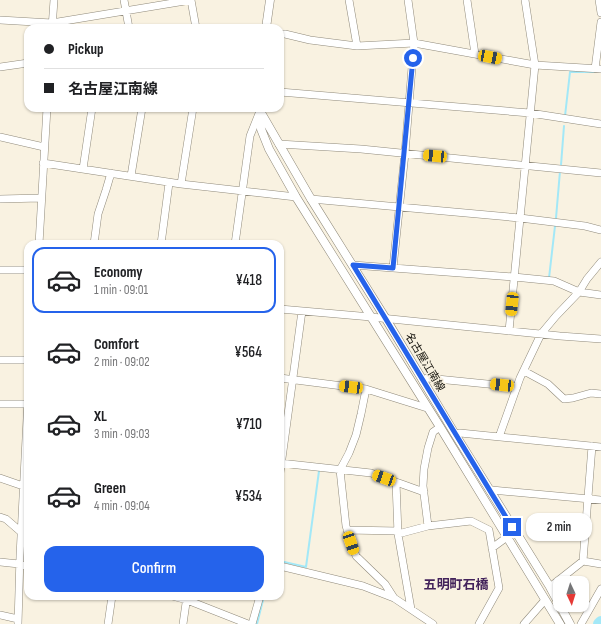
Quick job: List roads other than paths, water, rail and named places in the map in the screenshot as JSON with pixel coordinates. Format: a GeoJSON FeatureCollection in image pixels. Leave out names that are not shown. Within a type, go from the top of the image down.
{"type":"FeatureCollection","features":[{"type":"Feature","properties":{"kind":"main road"},"geometry":{"type":"LineString","coordinates":[[267,24],[270,0]]}},
{"type":"Feature","properties":{"kind":"main road","name":"名古屋江南線"},"geometry":{"type":"LineString","coordinates":[[260,112],[261,129],[269,149],[296,198],[440,427],[560,624]]}},
{"type":"Feature","properties":{"kind":"main road","name":"名古屋江南線"},"geometry":{"type":"LineString","coordinates":[[262,112],[311,199],[353,265],[550,588],[570,624]]}},
{"type":"Feature","properties":{"kind":"street"},"geometry":{"type":"LineString","coordinates":[[52,24],[54,0]]}},
{"type":"Feature","properties":{"kind":"street"},"geometry":{"type":"LineString","coordinates":[[124,0],[128,24]]}},
{"type":"Feature","properties":{"kind":"street"},"geometry":{"type":"LineString","coordinates":[[62,24],[191,0],[195,24]]}},
{"type":"Feature","properties":{"kind":"street"},"geometry":{"type":"LineString","coordinates":[[349,0],[357,46]]}},
{"type":"Feature","properties":{"kind":"street"},"geometry":{"type":"LineString","coordinates":[[393,268],[405,154],[414,43],[408,0]]}},
{"type":"Feature","properties":{"kind":"street"},"geometry":{"type":"LineString","coordinates":[[467,0],[475,54]]}},
{"type":"Feature","properties":{"kind":"street"},"geometry":{"type":"LineString","coordinates":[[509,331],[535,66],[525,0]]}},
{"type":"Feature","properties":{"kind":"street"},"geometry":{"type":"LineString","coordinates":[[599,0],[601,13]]}},
{"type":"Feature","properties":{"kind":"street"},"geometry":{"type":"LineString","coordinates":[[0,20],[35,24]]}},
{"type":"Feature","properties":{"kind":"street"},"geometry":{"type":"LineString","coordinates":[[284,34],[310,40],[357,46],[414,43],[535,66],[598,69],[601,22]]}},
{"type":"Feature","properties":{"kind":"street"},"geometry":{"type":"LineString","coordinates":[[0,66],[24,63]]}},
{"type":"Feature","properties":{"kind":"street"},"geometry":{"type":"LineString","coordinates":[[284,92],[530,113],[601,124]]}},
{"type":"Feature","properties":{"kind":"street"},"geometry":{"type":"LineString","coordinates":[[39,240],[47,112]]}},
{"type":"Feature","properties":{"kind":"street"},"geometry":{"type":"LineString","coordinates":[[83,169],[91,112]]}},
{"type":"Feature","properties":{"kind":"street"},"geometry":{"type":"LineString","coordinates":[[131,176],[141,112]]}},
{"type":"Feature","properties":{"kind":"street"},"geometry":{"type":"LineString","coordinates":[[181,184],[192,112]]}},
{"type":"Feature","properties":{"kind":"street"},"geometry":{"type":"LineString","coordinates":[[236,240],[250,136],[259,112]]}},
{"type":"Feature","properties":{"kind":"street"},"geometry":{"type":"LineString","coordinates":[[0,137],[44,147]]}},
{"type":"Feature","properties":{"kind":"street"},"geometry":{"type":"LineString","coordinates":[[279,144],[361,149],[601,173]]}},
{"type":"Feature","properties":{"kind":"street"},"geometry":{"type":"LineString","coordinates":[[43,163],[169,183],[296,198]]}},
{"type":"Feature","properties":{"kind":"street"},"geometry":{"type":"LineString","coordinates":[[95,240],[98,214],[110,174]]}},
{"type":"Feature","properties":{"kind":"street"},"geometry":{"type":"LineString","coordinates":[[162,240],[169,183]]}},
{"type":"Feature","properties":{"kind":"street"},"geometry":{"type":"LineString","coordinates":[[0,199],[41,198]]}},
{"type":"Feature","properties":{"kind":"street"},"geometry":{"type":"LineString","coordinates":[[311,199],[520,218],[585,226],[601,230]]}},
{"type":"Feature","properties":{"kind":"street"},"geometry":{"type":"LineString","coordinates":[[499,437],[517,387],[541,334],[579,292],[587,279],[601,262]]}},
{"type":"Feature","properties":{"kind":"street"},"geometry":{"type":"LineString","coordinates":[[353,265],[554,281],[579,292],[601,295]]}},
{"type":"Feature","properties":{"kind":"street"},"geometry":{"type":"LineString","coordinates":[[0,270],[24,270]]}},
{"type":"Feature","properties":{"kind":"street"},"geometry":{"type":"LineString","coordinates":[[284,309],[601,339]]}},
{"type":"Feature","properties":{"kind":"street"},"geometry":{"type":"LineString","coordinates":[[284,442],[302,311]]}},
{"type":"Feature","properties":{"kind":"street"},"geometry":{"type":"LineString","coordinates":[[0,360],[24,360]]}},
{"type":"Feature","properties":{"kind":"street"},"geometry":{"type":"LineString","coordinates":[[524,371],[548,384],[564,399],[591,393],[601,394]]}},
{"type":"Feature","properties":{"kind":"street"},"geometry":{"type":"LineString","coordinates":[[423,381],[427,378],[517,387]]}},
{"type":"Feature","properties":{"kind":"street"},"geometry":{"type":"LineString","coordinates":[[284,379],[366,389],[427,408]]}},
{"type":"Feature","properties":{"kind":"street"},"geometry":{"type":"LineString","coordinates":[[366,389],[356,435],[340,470],[346,526],[356,556],[385,584],[394,598]]}},
{"type":"Feature","properties":{"kind":"street"},"geometry":{"type":"LineString","coordinates":[[0,404],[24,404]]}},
{"type":"Feature","properties":{"kind":"street"},"geometry":{"type":"LineString","coordinates":[[428,526],[423,486],[424,469],[433,432],[440,427]]}},
{"type":"Feature","properties":{"kind":"street"},"geometry":{"type":"LineString","coordinates":[[455,434],[460,433],[601,447]]}},
{"type":"Feature","properties":{"kind":"street"},"geometry":{"type":"LineString","coordinates":[[550,588],[583,561],[592,446]]}},
{"type":"Feature","properties":{"kind":"street"},"geometry":{"type":"LineString","coordinates":[[284,463],[371,473],[424,492]]}},
{"type":"Feature","properties":{"kind":"street"},"geometry":{"type":"LineString","coordinates":[[0,615],[18,621],[19,564],[23,535],[24,474]]}},
{"type":"Feature","properties":{"kind":"street"},"geometry":{"type":"LineString","coordinates":[[0,478],[23,486]]}},
{"type":"Feature","properties":{"kind":"street"},"geometry":{"type":"LineString","coordinates":[[396,482],[398,533],[410,609]]}},
{"type":"Feature","properties":{"kind":"street"},"geometry":{"type":"LineString","coordinates":[[490,491],[601,500]]}},
{"type":"Feature","properties":{"kind":"street"},"geometry":{"type":"LineString","coordinates":[[0,517],[6,520],[23,535]]}},
{"type":"Feature","properties":{"kind":"street"},"geometry":{"type":"LineString","coordinates":[[347,530],[398,533],[428,526],[471,521],[489,530],[499,588],[479,624]]}},
{"type":"Feature","properties":{"kind":"street"},"geometry":{"type":"LineString","coordinates":[[492,548],[507,537]]}},
{"type":"Feature","properties":{"kind":"street"},"geometry":{"type":"LineString","coordinates":[[583,561],[601,564]]}},
{"type":"Feature","properties":{"kind":"street"},"geometry":{"type":"LineString","coordinates":[[0,562],[24,565]]}},
{"type":"Feature","properties":{"kind":"street"},"geometry":{"type":"LineString","coordinates":[[284,567],[363,586],[394,598],[433,624]]}},
{"type":"Feature","properties":{"kind":"street"},"geometry":{"type":"LineString","coordinates":[[581,624],[601,589]]}},
{"type":"Feature","properties":{"kind":"street"},"geometry":{"type":"LineString","coordinates":[[108,624],[111,600]]}},
{"type":"Feature","properties":{"kind":"street"},"geometry":{"type":"LineString","coordinates":[[183,624],[187,600]]}},
{"type":"Feature","properties":{"kind":"street"},"geometry":{"type":"LineString","coordinates":[[192,600],[248,624]]}},
{"type":"Feature","properties":{"kind":"street"},"geometry":{"type":"LineString","coordinates":[[252,624],[259,600]]}},
{"type":"Feature","properties":{"kind":"street"},"geometry":{"type":"LineString","coordinates":[[524,624],[545,600]]}},
{"type":"Feature","properties":{"kind":"waterway"},"geometry":{"type":"LineString","coordinates":[[565,116],[570,72],[596,72]]}},
{"type":"Feature","properties":{"kind":"waterway"},"geometry":{"type":"LineString","coordinates":[[561,165],[564,126]]}},
{"type":"Feature","properties":{"kind":"waterway"},"geometry":{"type":"LineString","coordinates":[[556,218],[560,171]]}},
{"type":"Feature","properties":{"kind":"waterway"},"geometry":{"type":"LineString","coordinates":[[549,278],[555,226]]}},
{"type":"Feature","properties":{"kind":"waterway"},"geometry":{"type":"LineString","coordinates":[[284,562],[306,567],[319,471]]}},
{"type":"Feature","properties":{"kind":"waterway"},"geometry":{"type":"LineString","coordinates":[[257,624],[263,600]]}},
{"type":"Feature","properties":{"kind":"district","name":"五明町石橋"},"geometry":{"type":"Point","coordinates":[456,585]}}]}
